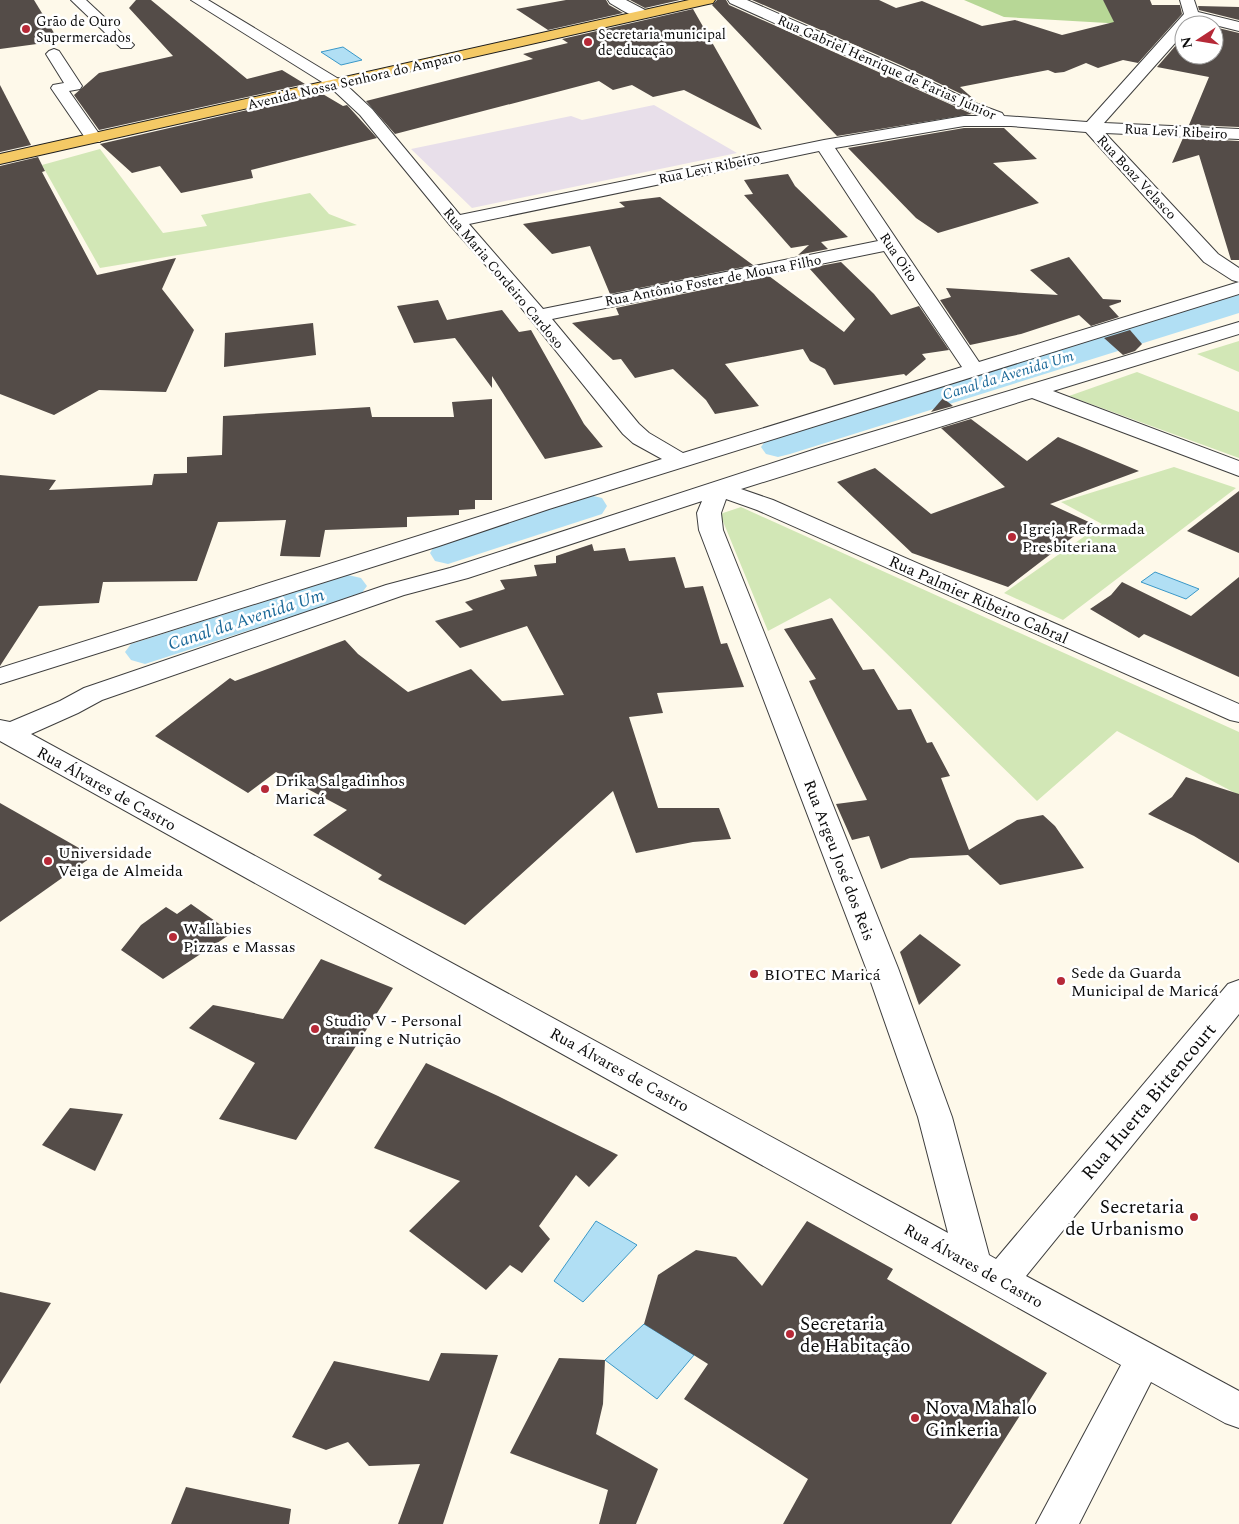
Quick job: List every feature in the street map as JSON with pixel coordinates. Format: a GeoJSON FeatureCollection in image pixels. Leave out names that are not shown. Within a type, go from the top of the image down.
{"type":"FeatureCollection","features":[{"type":"Feature","properties":{"kind":"main road","name":"Avenida Nossa Senhora do Amparo"},"geometry":{"type":"LineString","coordinates":[[0,159],[708,0]]}},
{"type":"Feature","properties":{"kind":"street"},"geometry":{"type":"LineString","coordinates":[[78,0],[126,45]]}},
{"type":"Feature","properties":{"kind":"street","name":"Rua Maria Cordeiro Cardoso"},"geometry":{"type":"LineString","coordinates":[[198,0],[336,84],[366,112],[456,221],[505,275],[536,316],[631,429],[641,438],[681,461]]}},
{"type":"Feature","properties":{"kind":"street"},"geometry":{"type":"LineString","coordinates":[[615,0],[642,14]]}},
{"type":"Feature","properties":{"kind":"street","name":"Rua Gabriel Henrique de Farias Júnior"},"geometry":{"type":"LineString","coordinates":[[735,0],[896,71],[966,114]]}},
{"type":"Feature","properties":{"kind":"street"},"geometry":{"type":"LineString","coordinates":[[1190,7],[1239,27]]}},
{"type":"Feature","properties":{"kind":"street","name":"Rua Boaz Velasco"},"geometry":{"type":"LineString","coordinates":[[1190,7],[1092,127],[1211,258],[1239,276]]}},
{"type":"Feature","properties":{"kind":"street"},"geometry":{"type":"LineString","coordinates":[[54,54],[74,86],[59,88],[94,138]]}},
{"type":"Feature","properties":{"kind":"street","name":"Rua Levi Ribeiro"},"geometry":{"type":"LineString","coordinates":[[456,221],[966,114],[1011,121],[1092,127],[1239,134]]}},
{"type":"Feature","properties":{"kind":"street","name":"Rua Oito"},"geometry":{"type":"LineString","coordinates":[[824,145],[974,369]]}},
{"type":"Feature","properties":{"kind":"street","name":"Rua Antônio Foster de Moura Filho"},"geometry":{"type":"LineString","coordinates":[[536,316],[890,244]]}},
{"type":"Feature","properties":{"kind":"street"},"geometry":{"type":"LineString","coordinates":[[0,676],[974,369],[1239,288]]}},
{"type":"Feature","properties":{"kind":"street"},"geometry":{"type":"LineString","coordinates":[[4,731],[69,707],[93,694],[394,590],[459,573],[718,488],[1031,390],[1239,328]]}},
{"type":"Feature","properties":{"kind":"street"},"geometry":{"type":"LineString","coordinates":[[1031,390],[1239,469]]}},
{"type":"Feature","properties":{"kind":"street"},"geometry":{"type":"LineString","coordinates":[[681,461],[674,464],[668,474],[674,484],[700,491],[718,488]]}},
{"type":"Feature","properties":{"kind":"street","name":"Rua Palmier Ribeiro Cabral"},"geometry":{"type":"LineString","coordinates":[[718,488],[765,505],[1239,714]]}},
{"type":"Feature","properties":{"kind":"street","name":"Rua Argeu José dos Reis"},"geometry":{"type":"LineString","coordinates":[[718,488],[708,513],[711,530],[886,977],[988,1272]]}},
{"type":"Feature","properties":{"kind":"street","name":"Rua Álvares de Castro"},"geometry":{"type":"LineString","coordinates":[[4,731],[988,1272],[1143,1360],[1239,1411]]}},
{"type":"Feature","properties":{"kind":"street","name":"Rua Huerta Bittencourt"},"geometry":{"type":"LineString","coordinates":[[988,1272],[1239,992]]}},
{"type":"Feature","properties":{"kind":"street"},"geometry":{"type":"LineString","coordinates":[[1068,1516],[1143,1360]]}},
{"type":"Feature","properties":{"kind":"shaded area"},"geometry":{"type":"Polygon","coordinates":[[[654,105],[737,153],[472,208],[411,149],[571,116],[582,120],[654,105]]]}},
{"type":"Feature","properties":{"kind":"green space"},"geometry":{"type":"Polygon","coordinates":[[[964,0],[1103,0],[1125,24],[1004,17],[964,0]]]}},
{"type":"Feature","properties":{"kind":"green space"},"geometry":{"type":"Polygon","coordinates":[[[100,149],[163,233],[207,226],[201,215],[310,193],[329,214],[357,225],[100,268],[42,165],[100,149]]]}},
{"type":"Feature","properties":{"kind":"green space"},"geometry":{"type":"Polygon","coordinates":[[[1239,341],[1239,372],[1197,354],[1239,341]]]}},
{"type":"Feature","properties":{"kind":"green space"},"geometry":{"type":"Polygon","coordinates":[[[1137,372],[1239,412],[1239,458],[1069,396],[1137,372]]]}},
{"type":"Feature","properties":{"kind":"green space"},"geometry":{"type":"Polygon","coordinates":[[[1174,467],[1236,488],[1063,620],[1004,593],[1102,524],[1061,502],[1174,467]]]}},
{"type":"Feature","properties":{"kind":"green space"},"geometry":{"type":"Polygon","coordinates":[[[741,507],[1239,732],[1239,795],[1117,731],[1037,801],[830,598],[768,631],[720,514],[741,507]]]}},
{"type":"Feature","properties":{"kind":"water"},"geometry":{"type":"Polygon","coordinates":[[[343,47],[362,60],[341,65],[321,52],[343,47]]]}},
{"type":"Feature","properties":{"kind":"water"},"geometry":{"type":"Polygon","coordinates":[[[1155,572],[1199,589],[1186,599],[1141,582],[1155,572]]]}},
{"type":"Feature","properties":{"kind":"water"},"geometry":{"type":"Polygon","coordinates":[[[596,1221],[637,1245],[583,1302],[554,1281],[596,1221]]]}},
{"type":"Feature","properties":{"kind":"water"},"geometry":{"type":"Polygon","coordinates":[[[644,1324],[694,1355],[657,1399],[605,1360],[644,1324]]]}},
{"type":"Feature","properties":{"kind":"building","name":"Grão de Ouro Supermercados"},"geometry":{"type":"Polygon","coordinates":[[[0,0],[34,0],[59,41],[0,49],[0,0]]]}},
{"type":"Feature","properties":{"kind":"building"},"geometry":{"type":"Polygon","coordinates":[[[136,0],[151,0],[247,79],[282,70],[305,84],[99,130],[74,95],[99,73],[173,56],[129,8],[136,0]]]}},
{"type":"Feature","properties":{"kind":"building"},"geometry":{"type":"Polygon","coordinates":[[[566,0],[606,0],[609,5],[623,13],[548,30],[516,9],[566,0]]]}},
{"type":"Feature","properties":{"kind":"building"},"geometry":{"type":"Polygon","coordinates":[[[630,0],[680,0],[645,8],[630,0]]]}},
{"type":"Feature","properties":{"kind":"building"},"geometry":{"type":"Polygon","coordinates":[[[717,0],[726,0],[729,5],[972,114],[837,136],[712,5],[717,0]]]}},
{"type":"Feature","properties":{"kind":"building"},"geometry":{"type":"Polygon","coordinates":[[[752,0],[879,0],[896,8],[922,1],[982,26],[1015,20],[1062,35],[1114,22],[1103,0],[1150,0],[1152,5],[1180,5],[1182,14],[1174,15],[1174,23],[1138,63],[1123,60],[1098,68],[1086,63],[1064,72],[1055,73],[1048,70],[960,87],[976,101],[903,66],[752,0]]]}},
{"type":"Feature","properties":{"kind":"building"},"geometry":{"type":"Polygon","coordinates":[[[1198,6],[1239,7],[1239,20],[1224,15],[1199,10],[1198,6]]]}},
{"type":"Feature","properties":{"kind":"building"},"geometry":{"type":"Polygon","coordinates":[[[693,9],[762,130],[684,90],[653,97],[632,85],[613,90],[599,81],[395,134],[366,101],[533,59],[523,54],[568,43],[562,39],[693,9]]]}},
{"type":"Feature","properties":{"kind":"building"},"geometry":{"type":"Polygon","coordinates":[[[1224,29],[1239,33],[1239,127],[1189,125],[1209,77],[1157,67],[1174,47],[1174,65],[1224,65],[1224,29]]]}},
{"type":"Feature","properties":{"kind":"building"},"geometry":{"type":"Polygon","coordinates":[[[0,85],[31,145],[0,152],[0,85]]]}},
{"type":"Feature","properties":{"kind":"building"},"geometry":{"type":"Polygon","coordinates":[[[321,93],[343,106],[347,105],[377,138],[251,170],[253,178],[181,193],[160,166],[132,173],[100,144],[321,93]]]}},
{"type":"Feature","properties":{"kind":"building"},"geometry":{"type":"Polygon","coordinates":[[[964,128],[1004,128],[1037,159],[993,163],[1039,203],[938,233],[916,218],[848,148],[964,128]]]}},
{"type":"Feature","properties":{"kind":"building"},"geometry":{"type":"Polygon","coordinates":[[[1183,138],[1239,141],[1239,260],[1231,260],[1199,155],[1172,163],[1183,138]]]}},
{"type":"Feature","properties":{"kind":"building"},"geometry":{"type":"Polygon","coordinates":[[[38,157],[45,171],[42,172],[97,275],[176,258],[162,289],[194,330],[166,392],[99,390],[54,415],[0,394],[0,166],[38,157]]]}},
{"type":"Feature","properties":{"kind":"building"},"geometry":{"type":"Polygon","coordinates":[[[788,174],[795,186],[848,237],[821,242],[828,249],[798,255],[809,245],[791,248],[744,195],[753,194],[744,180],[788,174]]]}},
{"type":"Feature","properties":{"kind":"building"},"geometry":{"type":"Polygon","coordinates":[[[660,197],[753,265],[610,294],[590,246],[552,254],[523,224],[625,207],[619,202],[660,197]]]}},
{"type":"Feature","properties":{"kind":"building"},"geometry":{"type":"Polygon","coordinates":[[[1069,257],[1103,299],[1121,300],[1121,302],[1109,306],[1119,317],[1091,326],[1079,315],[1021,334],[970,345],[940,300],[951,297],[946,288],[1058,295],[1030,270],[1069,257]]]}},
{"type":"Feature","properties":{"kind":"building"},"geometry":{"type":"Polygon","coordinates":[[[841,262],[874,294],[891,315],[919,306],[949,350],[922,354],[926,359],[906,376],[904,374],[834,385],[825,369],[810,361],[803,349],[725,364],[759,406],[715,414],[706,400],[673,369],[635,378],[621,359],[613,360],[572,323],[619,315],[616,308],[769,276],[844,332],[855,319],[809,268],[841,262]]]}},
{"type":"Feature","properties":{"kind":"building"},"geometry":{"type":"Polygon","coordinates":[[[438,300],[447,320],[502,310],[519,332],[531,330],[584,424],[603,447],[545,459],[492,376],[492,388],[455,338],[414,343],[397,306],[438,300]]]}},
{"type":"Feature","properties":{"kind":"building"},"geometry":{"type":"Polygon","coordinates":[[[313,323],[316,355],[224,367],[225,333],[313,323]]]}},
{"type":"Feature","properties":{"kind":"building"},"geometry":{"type":"Polygon","coordinates":[[[1130,330],[1142,344],[1135,351],[1123,355],[1104,338],[1130,330]]]}},
{"type":"Feature","properties":{"kind":"building"},"geometry":{"type":"Polygon","coordinates":[[[943,398],[953,406],[931,412],[943,398]]]}},
{"type":"Feature","properties":{"kind":"building"},"geometry":{"type":"Polygon","coordinates":[[[492,399],[492,500],[475,500],[475,509],[459,510],[459,515],[407,517],[407,527],[325,530],[320,557],[280,556],[286,520],[218,522],[197,581],[103,582],[99,603],[39,606],[0,666],[0,475],[56,480],[49,490],[152,485],[154,474],[187,473],[187,457],[222,455],[223,416],[370,407],[372,417],[454,417],[452,402],[492,399]]]}},
{"type":"Feature","properties":{"kind":"building"},"geometry":{"type":"Polygon","coordinates":[[[971,419],[1027,461],[1058,437],[1139,471],[1050,504],[1091,523],[1008,587],[912,553],[837,482],[875,468],[931,514],[1005,487],[941,428],[971,419]]]}},
{"type":"Feature","properties":{"kind":"building"},"geometry":{"type":"Polygon","coordinates":[[[1239,491],[1239,553],[1187,531],[1239,491]]]}},
{"type":"Feature","properties":{"kind":"building"},"geometry":{"type":"Polygon","coordinates":[[[592,544],[594,551],[625,548],[629,561],[675,557],[685,588],[703,586],[721,644],[727,643],[744,687],[657,693],[663,713],[629,717],[658,808],[719,808],[731,839],[693,842],[636,853],[613,791],[465,925],[378,879],[382,875],[313,835],[347,810],[276,772],[248,793],[155,736],[230,678],[235,681],[345,640],[358,654],[408,692],[471,669],[502,701],[564,695],[527,626],[460,648],[435,621],[473,610],[465,602],[505,589],[500,580],[537,576],[534,565],[556,563],[556,556],[592,544]]]}},
{"type":"Feature","properties":{"kind":"building"},"geometry":{"type":"Polygon","coordinates":[[[1239,577],[1239,677],[1144,634],[1139,638],[1090,609],[1111,595],[1122,582],[1191,616],[1239,577]]]}},
{"type":"Feature","properties":{"kind":"building"},"geometry":{"type":"Polygon","coordinates":[[[832,618],[863,670],[874,669],[898,710],[911,709],[927,743],[932,742],[950,776],[941,778],[969,850],[1017,820],[1043,815],[1055,826],[1084,868],[1000,885],[968,855],[910,858],[881,869],[869,836],[852,840],[836,804],[867,800],[809,681],[816,679],[784,629],[832,618]]]}},
{"type":"Feature","properties":{"kind":"building"},"geometry":{"type":"Polygon","coordinates":[[[1186,777],[1239,794],[1239,863],[1194,836],[1148,814],[1172,797],[1186,777]]]}},
{"type":"Feature","properties":{"kind":"building"},"geometry":{"type":"Polygon","coordinates":[[[0,803],[93,856],[0,922],[0,803]]]}},
{"type":"Feature","properties":{"kind":"building"},"geometry":{"type":"Polygon","coordinates":[[[191,904],[232,933],[163,979],[121,950],[141,925],[166,907],[177,914],[191,904]]]}},
{"type":"Feature","properties":{"kind":"building"},"geometry":{"type":"Polygon","coordinates":[[[920,934],[961,965],[919,1005],[900,952],[920,934]]]}},
{"type":"Feature","properties":{"kind":"building"},"geometry":{"type":"Polygon","coordinates":[[[321,959],[393,988],[296,1140],[219,1119],[255,1063],[189,1028],[213,1005],[283,1019],[321,959]]]}},
{"type":"Feature","properties":{"kind":"building"},"geometry":{"type":"Polygon","coordinates":[[[426,1063],[618,1155],[589,1187],[576,1175],[539,1226],[550,1239],[522,1273],[510,1265],[486,1290],[409,1231],[460,1181],[374,1148],[426,1063]]]}},
{"type":"Feature","properties":{"kind":"building"},"geometry":{"type":"Polygon","coordinates":[[[70,1108],[123,1114],[95,1171],[42,1145],[70,1108]]]}},
{"type":"Feature","properties":{"kind":"building"},"geometry":{"type":"Polygon","coordinates":[[[807,1221],[893,1269],[887,1279],[1047,1373],[951,1524],[783,1524],[808,1479],[684,1399],[708,1364],[644,1324],[658,1275],[696,1250],[736,1257],[762,1286],[807,1221]]]}},
{"type":"Feature","properties":{"kind":"building"},"geometry":{"type":"Polygon","coordinates":[[[0,1292],[51,1303],[0,1384],[0,1292]]]}},
{"type":"Feature","properties":{"kind":"building"},"geometry":{"type":"Polygon","coordinates":[[[441,1353],[498,1355],[443,1524],[398,1524],[420,1464],[369,1466],[348,1442],[326,1450],[292,1437],[334,1361],[429,1381],[441,1353]]]}},
{"type":"Feature","properties":{"kind":"building"},"geometry":{"type":"Polygon","coordinates":[[[559,1358],[605,1360],[603,1404],[596,1434],[658,1469],[636,1524],[599,1524],[608,1490],[510,1453],[559,1358]]]}},
{"type":"Feature","properties":{"kind":"building"},"geometry":{"type":"Polygon","coordinates":[[[186,1487],[291,1509],[289,1524],[171,1524],[186,1487]]]}},
{"type":"Feature","properties":{"kind":"waterway","name":"Canal da Avenida Um"},"geometry":{"type":"LineString","coordinates":[[778,447],[1239,303]]}},
{"type":"Feature","properties":{"kind":"waterway","name":"Canal da Avenida Um"},"geometry":{"type":"LineString","coordinates":[[448,553],[589,506]]}},
{"type":"Feature","properties":{"kind":"waterway","name":"Canal da Avenida Um"},"geometry":{"type":"LineString","coordinates":[[145,652],[348,586]]}},
{"type":"Feature","properties":{"kind":"place","name":"Grão de Ouro Supermercados"},"geometry":{"type":"Point","coordinates":[26,29]}},
{"type":"Feature","properties":{"kind":"place","name":"Secretaria municipal de educação"},"geometry":{"type":"Point","coordinates":[588,42]}},
{"type":"Feature","properties":{"kind":"place","name":"Igreja Reformada Presbiteriana"},"geometry":{"type":"Point","coordinates":[1012,537]}},
{"type":"Feature","properties":{"kind":"place","name":"Drika Salgadinhos Maricá"},"geometry":{"type":"Point","coordinates":[265,789]}},
{"type":"Feature","properties":{"kind":"place","name":"Universidade Veiga de Almeida"},"geometry":{"type":"Point","coordinates":[48,861]}},
{"type":"Feature","properties":{"kind":"place","name":"Wallabies Pizzas e Massas"},"geometry":{"type":"Point","coordinates":[173,937]}},
{"type":"Feature","properties":{"kind":"place","name":"BIOTEC Maricá"},"geometry":{"type":"Point","coordinates":[754,974]}},
{"type":"Feature","properties":{"kind":"place","name":"Sede da Guarda Municipal de Maricá"},"geometry":{"type":"Point","coordinates":[1061,981]}},
{"type":"Feature","properties":{"kind":"place","name":"Studio V - Personal training e Nutrição"},"geometry":{"type":"Point","coordinates":[315,1029]}},
{"type":"Feature","properties":{"kind":"place","name":"Secretaria de Urbanismo"},"geometry":{"type":"Point","coordinates":[1194,1217]}},
{"type":"Feature","properties":{"kind":"place","name":"Secretaria de Habitação"},"geometry":{"type":"Point","coordinates":[790,1334]}},
{"type":"Feature","properties":{"kind":"place","name":"Nova Mahalo Ginkeria"},"geometry":{"type":"Point","coordinates":[915,1418]}}]}
